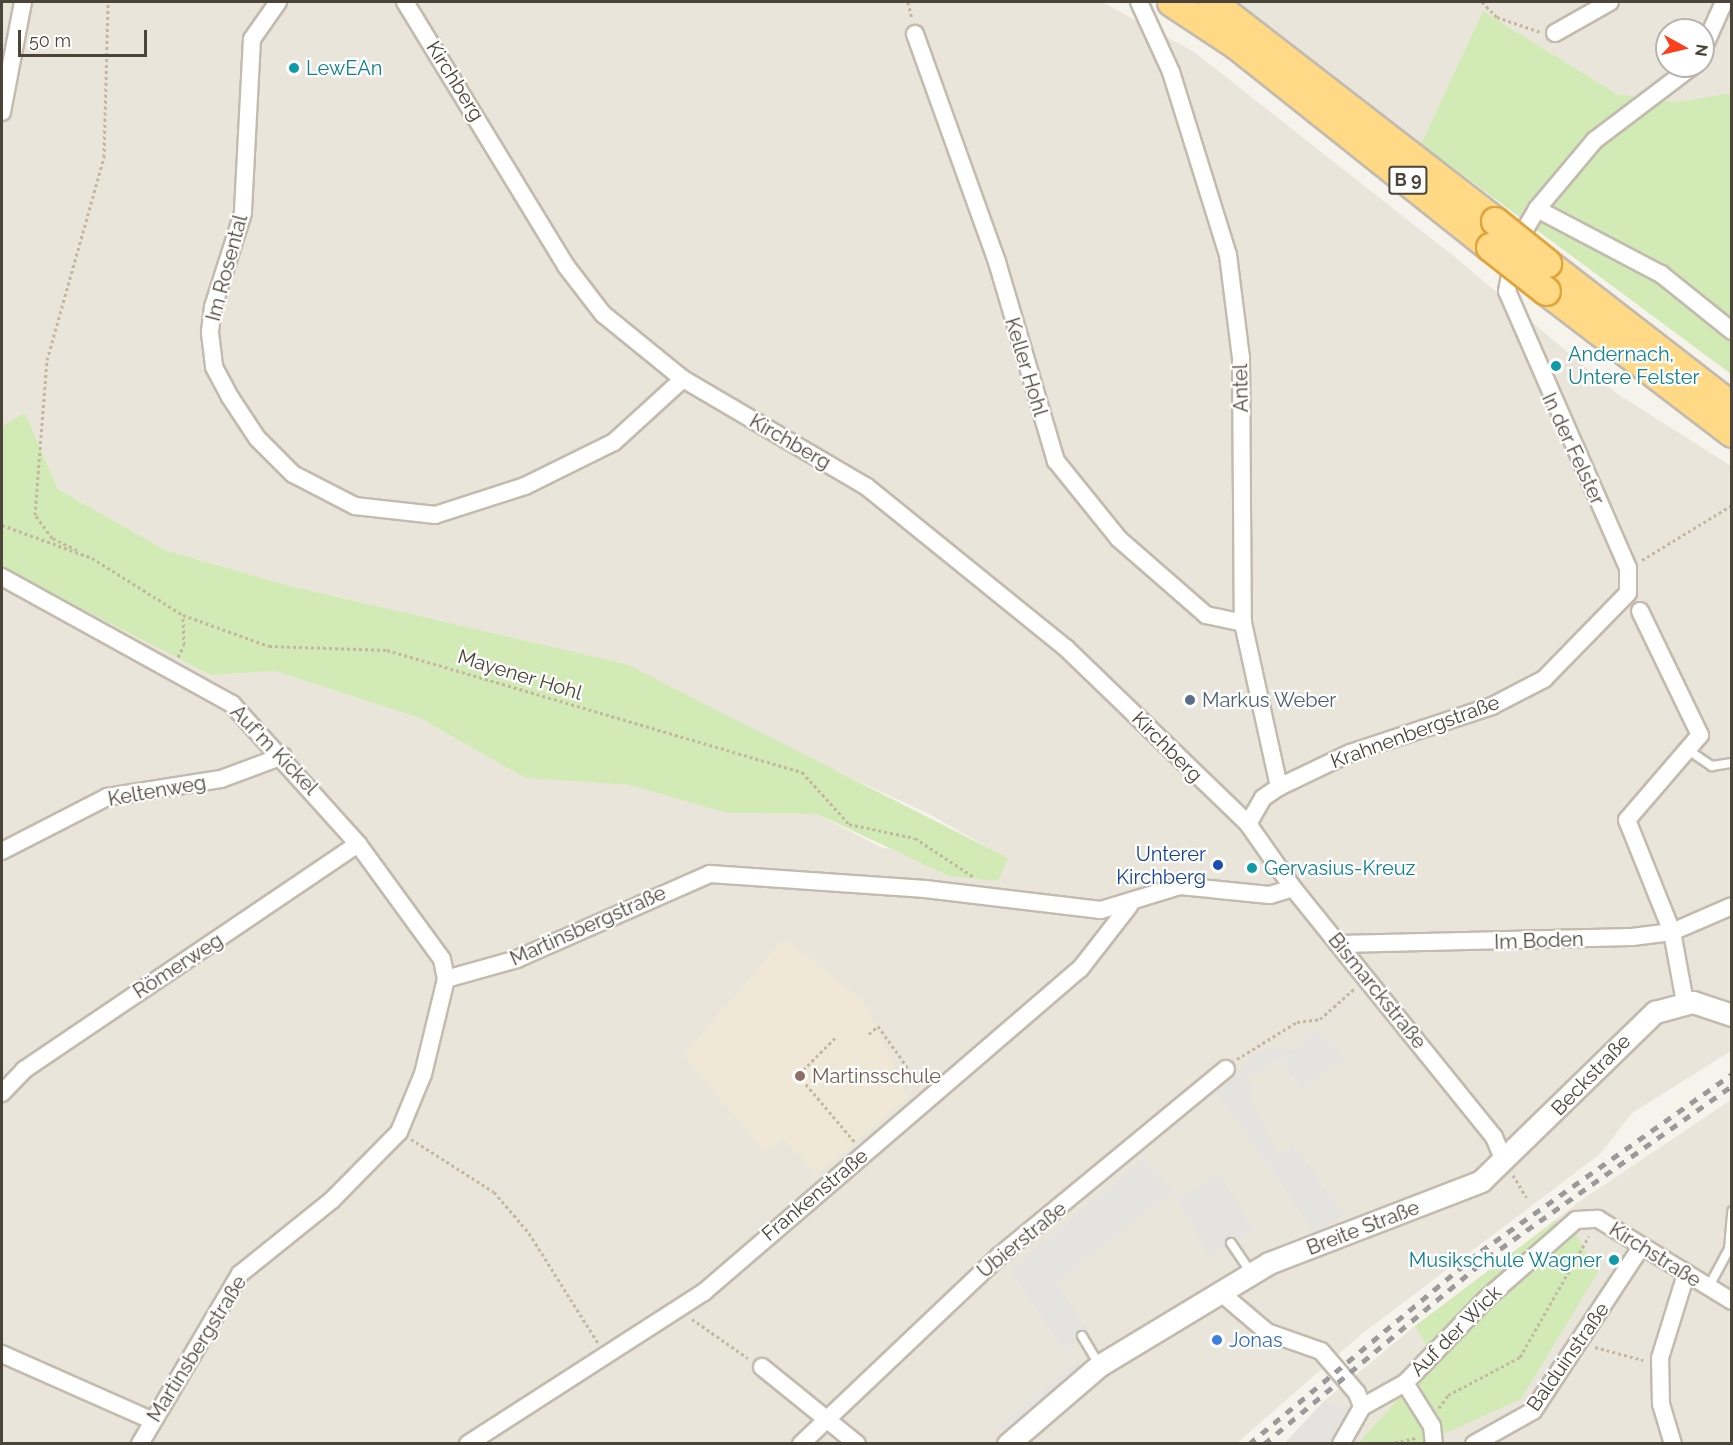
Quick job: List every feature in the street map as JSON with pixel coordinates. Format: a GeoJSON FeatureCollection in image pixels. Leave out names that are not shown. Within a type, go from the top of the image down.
{"type":"FeatureCollection","features":[{"type":"Feature","properties":{"kind":"highway","name":"B 9"},"geometry":{"type":"LineString","coordinates":[[1171,2],[1329,103]]}},
{"type":"Feature","properties":{"kind":"highway","name":"B 9"},"geometry":{"type":"LineString","coordinates":[[1212,2],[1329,103],[1492,234],[1546,291],[1731,433]]}},
{"type":"Feature","properties":{"kind":"highway","name":"B 9"},"geometry":{"type":"LineString","coordinates":[[1492,234],[1547,263],[1731,406]]}},
{"type":"Feature","properties":{"kind":"street"},"geometry":{"type":"LineString","coordinates":[[2,112],[23,2]]}},
{"type":"Feature","properties":{"kind":"street","name":"Im Rosental"},"geometry":{"type":"LineString","coordinates":[[278,2],[252,39],[243,213],[213,307],[210,333],[214,367],[230,398],[257,438],[293,474],[355,506],[435,515],[525,486],[614,442],[683,379]]}},
{"type":"Feature","properties":{"kind":"street","name":"Kirchberg"},"geometry":{"type":"LineString","coordinates":[[405,2],[566,266],[603,314],[683,379],[867,487],[1066,648],[1248,824]]}},
{"type":"Feature","properties":{"kind":"street","name":"Antel"},"geometry":{"type":"LineString","coordinates":[[1138,2],[1171,72],[1228,255],[1241,358],[1243,623],[1279,787]]}},
{"type":"Feature","properties":{"kind":"street"},"geometry":{"type":"LineString","coordinates":[[1555,33],[1610,2]]}},
{"type":"Feature","properties":{"kind":"street"},"geometry":{"type":"LineString","coordinates":[[1715,22],[1724,2]]}},
{"type":"Feature","properties":{"kind":"street","name":"Keller Hohl"},"geometry":{"type":"LineString","coordinates":[[915,34],[997,262],[1056,461],[1119,539],[1206,615],[1243,623]]}},
{"type":"Feature","properties":{"kind":"street","name":"In der Felster"},"geometry":{"type":"LineString","coordinates":[[1630,586],[1628,568],[1507,291],[1516,245],[1537,209],[1595,140],[1676,78]]}},
{"type":"Feature","properties":{"kind":"street"},"geometry":{"type":"LineString","coordinates":[[1537,209],[1661,274],[1731,331]]}},
{"type":"Feature","properties":{"kind":"street","name":"Auf'm Kickel"},"geometry":{"type":"LineString","coordinates":[[2,577],[232,704],[284,756],[358,844],[442,959],[446,979]]}},
{"type":"Feature","properties":{"kind":"street","name":"Krahnenbergstraße"},"geometry":{"type":"LineString","coordinates":[[1248,824],[1263,798],[1279,787],[1350,753],[1492,706],[1544,679],[1605,622],[1630,586]]}},
{"type":"Feature","properties":{"kind":"street"},"geometry":{"type":"LineString","coordinates":[[1640,610],[1700,735],[1627,820],[1672,932],[1685,1002],[1731,1015]]}},
{"type":"Feature","properties":{"kind":"street","name":"Keltenweg"},"geometry":{"type":"LineString","coordinates":[[2,851],[107,797],[221,780],[284,756]]}},
{"type":"Feature","properties":{"kind":"street","name":"Bismarckstraße"},"geometry":{"type":"LineString","coordinates":[[1248,824],[1293,888],[1341,944],[1494,1137],[1504,1160]]}},
{"type":"Feature","properties":{"kind":"street","name":"Römerweg"},"geometry":{"type":"LineString","coordinates":[[2,1093],[24,1070],[358,844]]}},
{"type":"Feature","properties":{"kind":"street","name":"Martinsbergstraße"},"geometry":{"type":"LineString","coordinates":[[140,1443],[151,1420],[240,1274],[332,1200],[399,1131],[423,1074],[446,979],[517,959],[710,874],[925,888],[1076,909],[1129,906],[1180,886],[1269,895],[1293,888]]}},
{"type":"Feature","properties":{"kind":"street","name":"Frankenstraße"},"geometry":{"type":"LineString","coordinates":[[468,1443],[679,1309],[865,1154],[1080,969],[1129,906]]}},
{"type":"Feature","properties":{"kind":"street","name":"Im Boden"},"geometry":{"type":"LineString","coordinates":[[1341,944],[1557,942],[1672,932],[1731,906]]}},
{"type":"Feature","properties":{"kind":"street","name":"Beckstraße"},"geometry":{"type":"LineString","coordinates":[[1504,1160],[1641,1024],[1655,1012],[1685,1002]]}},
{"type":"Feature","properties":{"kind":"street","name":"Ubierstraße"},"geometry":{"type":"LineString","coordinates":[[801,1443],[999,1256],[1226,1069]]}},
{"type":"Feature","properties":{"kind":"street","name":"Breite Straße"},"geometry":{"type":"LineString","coordinates":[[1008,1443],[1100,1365],[1251,1273],[1481,1181],[1504,1160]]}},
{"type":"Feature","properties":{"kind":"street","name":"Kirchstraße"},"geometry":{"type":"LineString","coordinates":[[1576,1220],[1598,1219],[1685,1276],[1731,1301]]}},
{"type":"Feature","properties":{"kind":"street","name":"Auf der Wick"},"geometry":{"type":"LineString","coordinates":[[1362,1407],[1405,1383],[1487,1298],[1576,1220]]}},
{"type":"Feature","properties":{"kind":"street","name":"Balduinstraße"},"geometry":{"type":"LineString","coordinates":[[1474,1443],[1533,1411],[1582,1342],[1641,1247]]}},
{"type":"Feature","properties":{"kind":"street"},"geometry":{"type":"LineString","coordinates":[[1673,1443],[1661,1404],[1660,1364],[1663,1336],[1685,1276]]}},
{"type":"Feature","properties":{"kind":"street"},"geometry":{"type":"LineString","coordinates":[[1220,1292],[1267,1332],[1321,1351],[1358,1393],[1362,1407],[1341,1443]]}},
{"type":"Feature","properties":{"kind":"street"},"geometry":{"type":"LineString","coordinates":[[2,1354],[151,1420]]}},
{"type":"Feature","properties":{"kind":"street"},"geometry":{"type":"LineString","coordinates":[[762,1367],[857,1443]]}},
{"type":"Feature","properties":{"kind":"street"},"geometry":{"type":"LineString","coordinates":[[1405,1383],[1432,1426],[1434,1443]]}},
{"type":"Feature","properties":{"kind":"lane"},"geometry":{"type":"LineString","coordinates":[[1688,750],[1712,766],[1731,763]]}},
{"type":"Feature","properties":{"kind":"lane"},"geometry":{"type":"LineString","coordinates":[[1708,1289],[1729,1249],[1731,1211]]}},
{"type":"Feature","properties":{"kind":"lane"},"geometry":{"type":"LineString","coordinates":[[1231,1243],[1251,1273]]}},
{"type":"Feature","properties":{"kind":"lane"},"geometry":{"type":"LineString","coordinates":[[1082,1336],[1100,1365]]}},
{"type":"Feature","properties":{"kind":"path"},"geometry":{"type":"LineString","coordinates":[[92,558],[52,538],[35,515],[47,360],[104,157],[108,2]]}},
{"type":"Feature","properties":{"kind":"path"},"geometry":{"type":"LineString","coordinates":[[1482,2],[1497,17],[1529,31],[1555,33]]}},
{"type":"Feature","properties":{"kind":"path"},"geometry":{"type":"LineString","coordinates":[[1628,568],[1731,505]]}},
{"type":"Feature","properties":{"kind":"path","name":"Mayener Hohl"},"geometry":{"type":"LineString","coordinates":[[2,525],[92,558],[183,615],[269,646],[387,650],[802,772],[849,824],[915,838],[980,882]]}},
{"type":"Feature","properties":{"kind":"path"},"geometry":{"type":"LineString","coordinates":[[172,670],[184,645],[183,615]]}},
{"type":"Feature","properties":{"kind":"path"},"geometry":{"type":"LineString","coordinates":[[1226,1069],[1297,1022],[1320,1019],[1364,974]]}},
{"type":"Feature","properties":{"kind":"path"},"geometry":{"type":"LineString","coordinates":[[869,1034],[878,1026],[929,1099]]}},
{"type":"Feature","properties":{"kind":"path"},"geometry":{"type":"LineString","coordinates":[[835,1038],[798,1075],[865,1154]]}},
{"type":"Feature","properties":{"kind":"path"},"geometry":{"type":"LineString","coordinates":[[407,1137],[494,1192],[529,1233],[597,1342]]}},
{"type":"Feature","properties":{"kind":"path"},"geometry":{"type":"LineString","coordinates":[[1504,1160],[1526,1197]]}},
{"type":"Feature","properties":{"kind":"path"},"geometry":{"type":"LineString","coordinates":[[1389,1443],[1417,1438],[1432,1426],[1448,1395],[1520,1357],[1598,1219]]}},
{"type":"Feature","properties":{"kind":"path"},"geometry":{"type":"LineString","coordinates":[[679,1309],[744,1355]]}},
{"type":"Feature","properties":{"kind":"path"},"geometry":{"type":"LineString","coordinates":[[1582,1342],[1660,1364]]}},
{"type":"Feature","properties":{"kind":"shaded area"},"geometry":{"type":"Polygon","coordinates":[[[2,2],[1102,2],[1194,52],[1456,258],[1616,393],[1731,466],[1731,1051],[1632,1113],[1600,1154],[1363,1333],[1237,1443],[2,1443],[2,568],[211,675],[275,671],[420,718],[525,778],[630,785],[727,813],[817,814],[882,848],[1008,859],[929,814],[743,728],[626,664],[286,585],[165,550],[58,489],[25,413],[2,426],[2,2]]]}},
{"type":"Feature","properties":{"kind":"shaded area"},"geometry":{"type":"Polygon","coordinates":[[[1225,2],[1731,2],[1731,93],[1676,102],[1617,94],[1483,11],[1421,144],[1225,2]]]}},
{"type":"Feature","properties":{"kind":"shaded area","name":"Martinsschule"},"geometry":{"type":"Polygon","coordinates":[[[784,939],[864,1001],[908,1097],[816,1175],[784,1138],[765,1152],[683,1055],[784,939]]]}},
{"type":"Feature","properties":{"kind":"shaded area"},"geometry":{"type":"Polygon","coordinates":[[[1315,1029],[1345,1058],[1300,1089],[1281,1056],[1246,1079],[1253,1092],[1249,1098],[1278,1156],[1294,1145],[1344,1215],[1315,1234],[1215,1088],[1255,1055],[1276,1046],[1293,1051],[1315,1029]]]}},
{"type":"Feature","properties":{"kind":"shaded area"},"geometry":{"type":"Polygon","coordinates":[[[1731,1100],[1731,1443],[1284,1444],[1323,1402],[1415,1326],[1580,1201],[1731,1100]]]}},
{"type":"Feature","properties":{"kind":"shaded area"},"geometry":{"type":"Polygon","coordinates":[[[1144,1159],[1171,1192],[1056,1283],[1088,1330],[1065,1351],[1010,1270],[1144,1159]]]}},
{"type":"Feature","properties":{"kind":"shaded area"},"geometry":{"type":"Polygon","coordinates":[[[1220,1174],[1253,1231],[1210,1256],[1177,1199],[1220,1174]]]}},
{"type":"Feature","properties":{"kind":"shaded area"},"geometry":{"type":"Polygon","coordinates":[[[1078,1361],[1081,1366],[1001,1431],[998,1428],[1078,1361]]]}},
{"type":"Feature","properties":{"kind":"shaded area"},"geometry":{"type":"Polygon","coordinates":[[[1323,1402],[1347,1408],[1340,1443],[1284,1444],[1323,1402]]]}},
{"type":"Feature","properties":{"kind":"green space"},"geometry":{"type":"Polygon","coordinates":[[[1483,11],[1617,94],[1676,102],[1731,93],[1731,374],[1421,144],[1483,11]]]}},
{"type":"Feature","properties":{"kind":"green space"},"geometry":{"type":"Polygon","coordinates":[[[25,413],[58,489],[165,550],[286,585],[626,664],[1008,858],[998,881],[949,876],[817,814],[727,813],[630,785],[525,778],[420,718],[275,671],[211,675],[2,568],[2,426],[25,413]]]}},
{"type":"Feature","properties":{"kind":"green space"},"geometry":{"type":"Polygon","coordinates":[[[1555,1221],[1573,1230],[1598,1272],[1521,1399],[1424,1443],[1358,1444],[1434,1358],[1415,1326],[1555,1221]]]}},
{"type":"Feature","properties":{"kind":"railway"},"geometry":{"type":"LineString","coordinates":[[1249,1444],[1481,1251],[1732,1074]]}},
{"type":"Feature","properties":{"kind":"railway"},"geometry":{"type":"LineString","coordinates":[[1264,1444],[1487,1258],[1732,1086]]}},
{"type":"Feature","properties":{"kind":"place","name":"LewEAn"},"geometry":{"type":"Point","coordinates":[294,68]}},
{"type":"Feature","properties":{"kind":"place","name":"Andernach, Untere Felster"},"geometry":{"type":"Point","coordinates":[1556,366]}},
{"type":"Feature","properties":{"kind":"place","name":"Markus Weber"},"geometry":{"type":"Point","coordinates":[1190,700]}},
{"type":"Feature","properties":{"kind":"place","name":"Unterer Kirchberg"},"geometry":{"type":"Point","coordinates":[1218,865]}},
{"type":"Feature","properties":{"kind":"place","name":"Gervasius-Kreuz"},"geometry":{"type":"Point","coordinates":[1252,868]}},
{"type":"Feature","properties":{"kind":"place","name":"Martinsschule"},"geometry":{"type":"Point","coordinates":[800,1076]}},
{"type":"Feature","properties":{"kind":"place","name":"Musikschule Wagner"},"geometry":{"type":"Point","coordinates":[1614,1260]}},
{"type":"Feature","properties":{"kind":"place","name":"Jonas"},"geometry":{"type":"Point","coordinates":[1217,1340]}}]}
